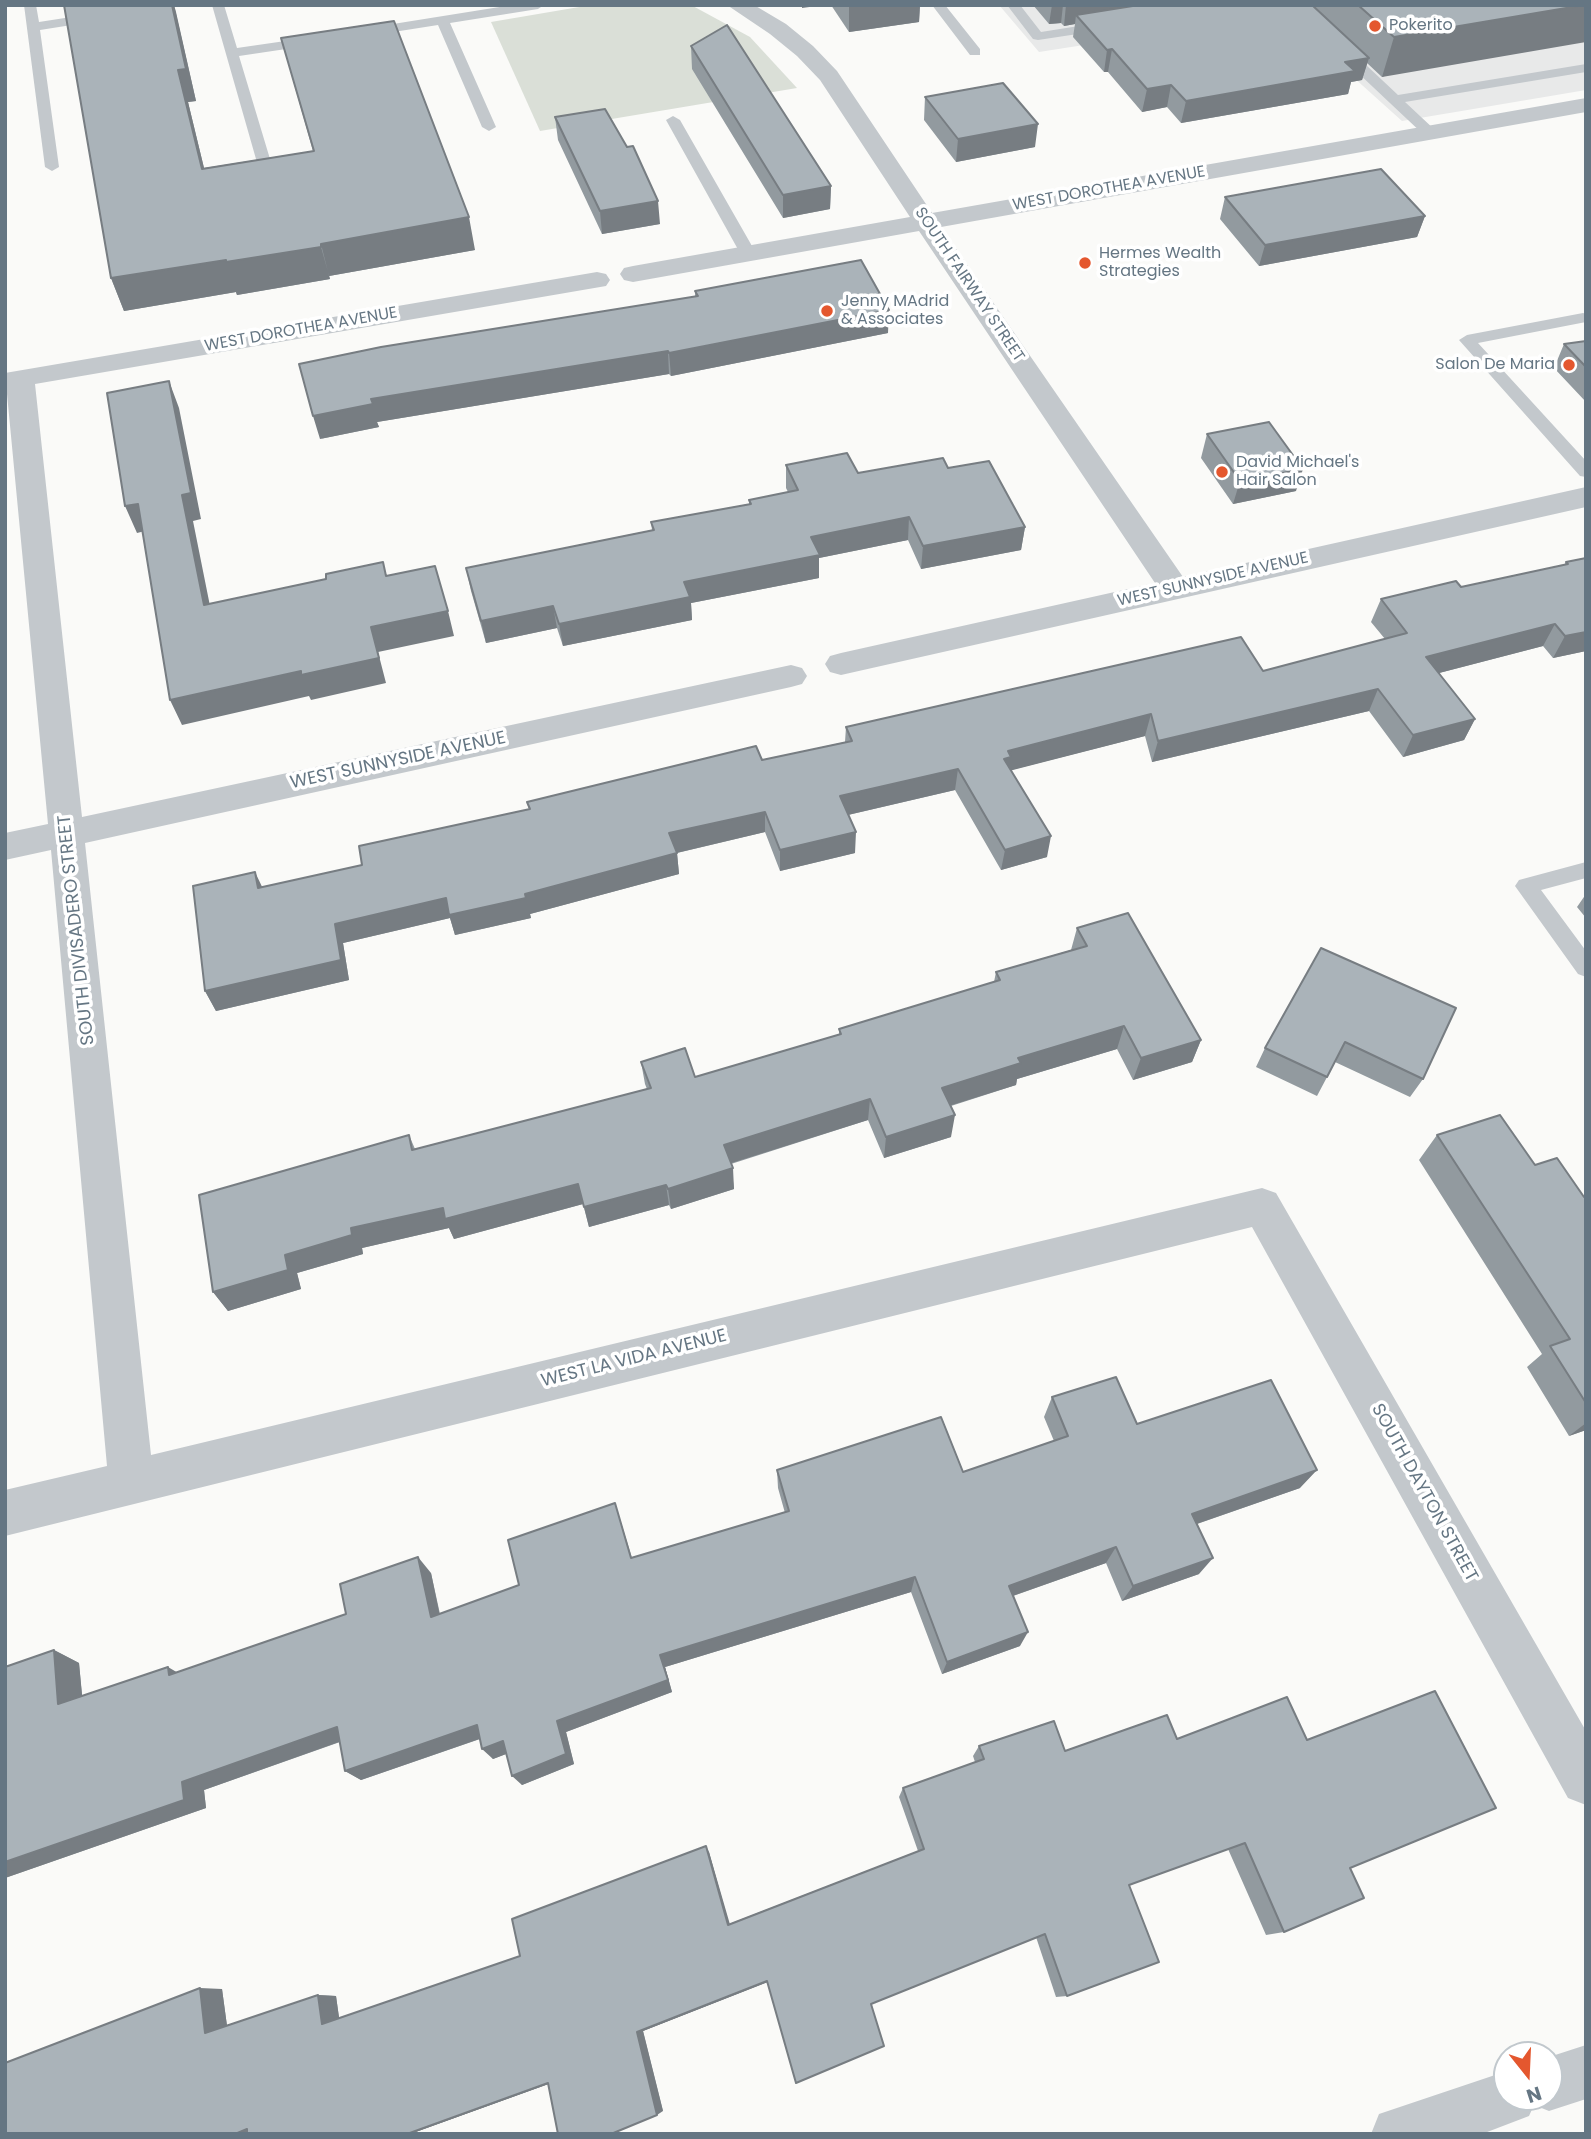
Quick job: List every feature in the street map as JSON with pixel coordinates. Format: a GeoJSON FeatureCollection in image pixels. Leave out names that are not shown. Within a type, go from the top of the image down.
{"type":"FeatureCollection","features":[{"type":"Feature","properties":{"kind":"street","name":"SOUTH FAIRWAY STREET"},"geometry":{"type":"LineString","coordinates":[[738,5],[779,29],[806,51],[829,76],[1175,589]]}},
{"type":"Feature","properties":{"kind":"street","name":"WEST DOROTHEA AVENUE"},"geometry":{"type":"LineString","coordinates":[[633,274],[1586,105]]}},
{"type":"Feature","properties":{"kind":"street","name":"WEST DOROTHEA AVENUE"},"geometry":{"type":"LineString","coordinates":[[13,380],[597,280]]}},
{"type":"Feature","properties":{"kind":"street","name":"SOUTH DIVISADERO STREET"},"geometry":{"type":"LineString","coordinates":[[13,380],[68,833],[131,1482]]}},
{"type":"Feature","properties":{"kind":"street","name":"WEST SUNNYSIDE AVENUE"},"geometry":{"type":"LineString","coordinates":[[841,664],[1586,498]]}},
{"type":"Feature","properties":{"kind":"street","name":"WEST SUNNYSIDE AVENUE"},"geometry":{"type":"LineString","coordinates":[[5,847],[791,676]]}},
{"type":"Feature","properties":{"kind":"street","name":"WEST LA VIDA AVENUE"},"geometry":{"type":"LineString","coordinates":[[5,1513],[1262,1206]]}},
{"type":"Feature","properties":{"kind":"street","name":"SOUTH DAYTON STREET"},"geometry":{"type":"LineString","coordinates":[[1262,1206],[1586,1780]]}},
{"type":"Feature","properties":{"kind":"street"},"geometry":{"type":"LineString","coordinates":[[1563,2079],[1586,2072]]}},
{"type":"Feature","properties":{"kind":"street"},"geometry":{"type":"LineString","coordinates":[[1399,2134],[1493,2103]]}},
{"type":"Feature","properties":{"kind":"lane"},"geometry":{"type":"LineString","coordinates":[[30,5],[52,167]]}},
{"type":"Feature","properties":{"kind":"lane"},"geometry":{"type":"LineString","coordinates":[[218,5],[262,159]]}},
{"type":"Feature","properties":{"kind":"lane"},"geometry":{"type":"LineString","coordinates":[[350,35],[538,5]]}},
{"type":"Feature","properties":{"kind":"lane"},"geometry":{"type":"LineString","coordinates":[[938,5],[975,52]]}},
{"type":"Feature","properties":{"kind":"lane"},"geometry":{"type":"LineString","coordinates":[[1013,5],[1038,36],[1118,24]]}},
{"type":"Feature","properties":{"kind":"lane"},"geometry":{"type":"LineString","coordinates":[[33,27],[113,15]]}},
{"type":"Feature","properties":{"kind":"lane"},"geometry":{"type":"LineString","coordinates":[[442,20],[489,127]]}},
{"type":"Feature","properties":{"kind":"lane"},"geometry":{"type":"LineString","coordinates":[[232,53],[324,39]]}},
{"type":"Feature","properties":{"kind":"lane"},"geometry":{"type":"LineString","coordinates":[[1334,43],[1430,133]]}},
{"type":"Feature","properties":{"kind":"lane"},"geometry":{"type":"LineString","coordinates":[[1395,100],[1586,68]]}},
{"type":"Feature","properties":{"kind":"lane"},"geometry":{"type":"LineString","coordinates":[[673,120],[748,253]]}},
{"type":"Feature","properties":{"kind":"lane"},"geometry":{"type":"LineString","coordinates":[[1583,318],[1467,340],[1586,471]]}},
{"type":"Feature","properties":{"kind":"lane"},"geometry":{"type":"LineString","coordinates":[[1586,870],[1526,886],[1586,968]]}},
{"type":"Feature","properties":{"kind":"shaded area"},"geometry":{"type":"Polygon","coordinates":[[[591,5],[691,5],[750,37],[797,88],[540,131],[491,22],[591,5]]]}},
{"type":"Feature","properties":{"kind":"shaded area"},"geometry":{"type":"Polygon","coordinates":[[[999,5],[1586,5],[1586,90],[1402,121],[1283,14],[1039,52],[999,5]]]}},
{"type":"Feature","properties":{"kind":"building"},"geometry":{"type":"Polygon","coordinates":[[[64,5],[172,5],[186,69],[178,70],[202,169],[314,151],[281,38],[394,21],[469,217],[321,244],[321,247],[111,278],[64,5]]]}},
{"type":"Feature","properties":{"kind":"building"},"geometry":{"type":"Polygon","coordinates":[[[1139,5],[1312,5],[1369,58],[1345,62],[1355,71],[1186,101],[1171,85],[1147,89],[1112,49],[1107,50],[1076,15],[1139,5]]]}},
{"type":"Feature","properties":{"kind":"building"},"geometry":{"type":"Polygon","coordinates":[[[1358,5],[1584,5],[1394,37],[1358,5]]]}},
{"type":"Feature","properties":{"kind":"building"},"geometry":{"type":"Polygon","coordinates":[[[727,25],[831,186],[783,195],[691,46],[727,25]]]}},
{"type":"Feature","properties":{"kind":"building"},"geometry":{"type":"Polygon","coordinates":[[[1003,83],[1038,124],[958,139],[925,97],[1003,83]]]}},
{"type":"Feature","properties":{"kind":"building"},"geometry":{"type":"Polygon","coordinates":[[[605,109],[627,147],[633,146],[658,201],[600,211],[555,117],[605,109]]]}},
{"type":"Feature","properties":{"kind":"building"},"geometry":{"type":"Polygon","coordinates":[[[1381,169],[1425,216],[1265,245],[1225,197],[1381,169]]]}},
{"type":"Feature","properties":{"kind":"building"},"geometry":{"type":"Polygon","coordinates":[[[861,260],[889,310],[669,353],[668,351],[371,399],[373,404],[313,416],[299,364],[381,347],[698,296],[695,291],[861,260]]]}},
{"type":"Feature","properties":{"kind":"building"},"geometry":{"type":"Polygon","coordinates":[[[1586,341],[1586,367],[1564,344],[1586,341]]]}},
{"type":"Feature","properties":{"kind":"building"},"geometry":{"type":"Polygon","coordinates":[[[169,381],[191,493],[182,495],[204,605],[326,579],[326,574],[383,562],[386,576],[435,566],[448,611],[371,627],[379,658],[301,675],[301,671],[170,700],[138,504],[125,506],[107,393],[169,381]]]}},
{"type":"Feature","properties":{"kind":"building"},"geometry":{"type":"Polygon","coordinates":[[[1269,422],[1303,469],[1240,481],[1207,434],[1269,422]]]}},
{"type":"Feature","properties":{"kind":"building"},"geometry":{"type":"Polygon","coordinates":[[[847,453],[858,473],[943,458],[948,468],[989,461],[1025,527],[923,546],[909,517],[811,537],[820,555],[684,582],[690,597],[559,624],[553,606],[481,621],[466,568],[654,530],[651,522],[751,504],[749,500],[798,490],[786,465],[847,453]]]}},
{"type":"Feature","properties":{"kind":"building"},"geometry":{"type":"Polygon","coordinates":[[[1586,558],[1586,632],[1565,636],[1555,624],[1426,657],[1475,719],[1413,735],[1378,689],[1158,741],[1151,714],[1008,751],[1011,757],[1004,759],[1051,836],[1005,850],[958,769],[840,796],[856,832],[780,850],[765,812],[669,833],[677,853],[525,894],[526,898],[449,915],[446,898],[335,924],[341,960],[205,991],[193,886],[255,872],[258,888],[362,865],[359,846],[530,809],[527,802],[756,746],[762,760],[852,741],[846,727],[1241,637],[1263,671],[1407,633],[1381,599],[1456,581],[1461,587],[1586,558]]]}},
{"type":"Feature","properties":{"kind":"building"},"geometry":{"type":"Polygon","coordinates":[[[1128,913],[1201,1040],[1141,1058],[1124,1026],[1018,1058],[1021,1063],[942,1088],[955,1115],[886,1137],[870,1099],[724,1145],[733,1168],[668,1189],[666,1185],[584,1207],[578,1184],[445,1219],[443,1208],[351,1228],[352,1235],[285,1255],[288,1270],[213,1292],[199,1195],[409,1135],[412,1150],[651,1088],[641,1062],[685,1048],[695,1077],[841,1034],[839,1029],[1000,980],[996,972],[1087,946],[1077,928],[1128,913]]]}},
{"type":"Feature","properties":{"kind":"building"},"geometry":{"type":"Polygon","coordinates":[[[1321,948],[1456,1008],[1423,1079],[1345,1042],[1327,1077],[1265,1048],[1321,948]]]}},
{"type":"Feature","properties":{"kind":"building"},"geometry":{"type":"Polygon","coordinates":[[[1500,1115],[1535,1165],[1557,1158],[1586,1197],[1586,1403],[1550,1346],[1570,1339],[1437,1135],[1500,1115]]]}},
{"type":"Feature","properties":{"kind":"building"},"geometry":{"type":"Polygon","coordinates":[[[1116,1377],[1137,1424],[1271,1380],[1317,1470],[1192,1514],[1213,1558],[1133,1586],[1116,1547],[1009,1586],[1028,1632],[947,1662],[915,1577],[660,1655],[668,1680],[557,1721],[566,1754],[512,1776],[503,1741],[482,1749],[477,1725],[345,1771],[337,1727],[182,1782],[184,1800],[5,1862],[5,1667],[54,1650],[58,1704],[168,1667],[169,1675],[346,1614],[340,1584],[418,1557],[431,1617],[519,1585],[508,1540],[615,1503],[631,1558],[789,1511],[777,1470],[941,1417],[963,1472],[1068,1436],[1052,1397],[1116,1377]]]}},
{"type":"Feature","properties":{"kind":"building"},"geometry":{"type":"Polygon","coordinates":[[[1435,1691],[1496,1808],[1350,1868],[1364,1898],[1284,1932],[1245,1843],[1129,1885],[1159,1962],[1067,1996],[1045,1934],[871,2004],[884,2046],[796,2083],[767,1981],[637,2032],[657,2115],[611,2134],[558,2134],[548,2083],[407,2134],[247,2134],[247,2129],[235,2134],[5,2134],[5,2063],[200,1988],[205,2033],[318,1995],[322,2024],[520,1956],[512,1919],[706,1846],[728,1925],[924,1849],[903,1788],[984,1759],[979,1746],[1054,1721],[1065,1751],[1167,1715],[1177,1739],[1287,1697],[1307,1740],[1435,1691]]]}},
{"type":"Feature","properties":{"kind":"place","name":"Pokerito"},"geometry":{"type":"Point","coordinates":[1375,26]}},
{"type":"Feature","properties":{"kind":"place","name":"Hermes Wealth Strategies"},"geometry":{"type":"Point","coordinates":[1085,263]}},
{"type":"Feature","properties":{"kind":"place","name":"Jenny MAdrid & Associates"},"geometry":{"type":"Point","coordinates":[827,311]}},
{"type":"Feature","properties":{"kind":"place","name":"Salon De Maria"},"geometry":{"type":"Point","coordinates":[1569,365]}},
{"type":"Feature","properties":{"kind":"place","name":"David Michael's Hair Salon"},"geometry":{"type":"Point","coordinates":[1222,472]}}]}
